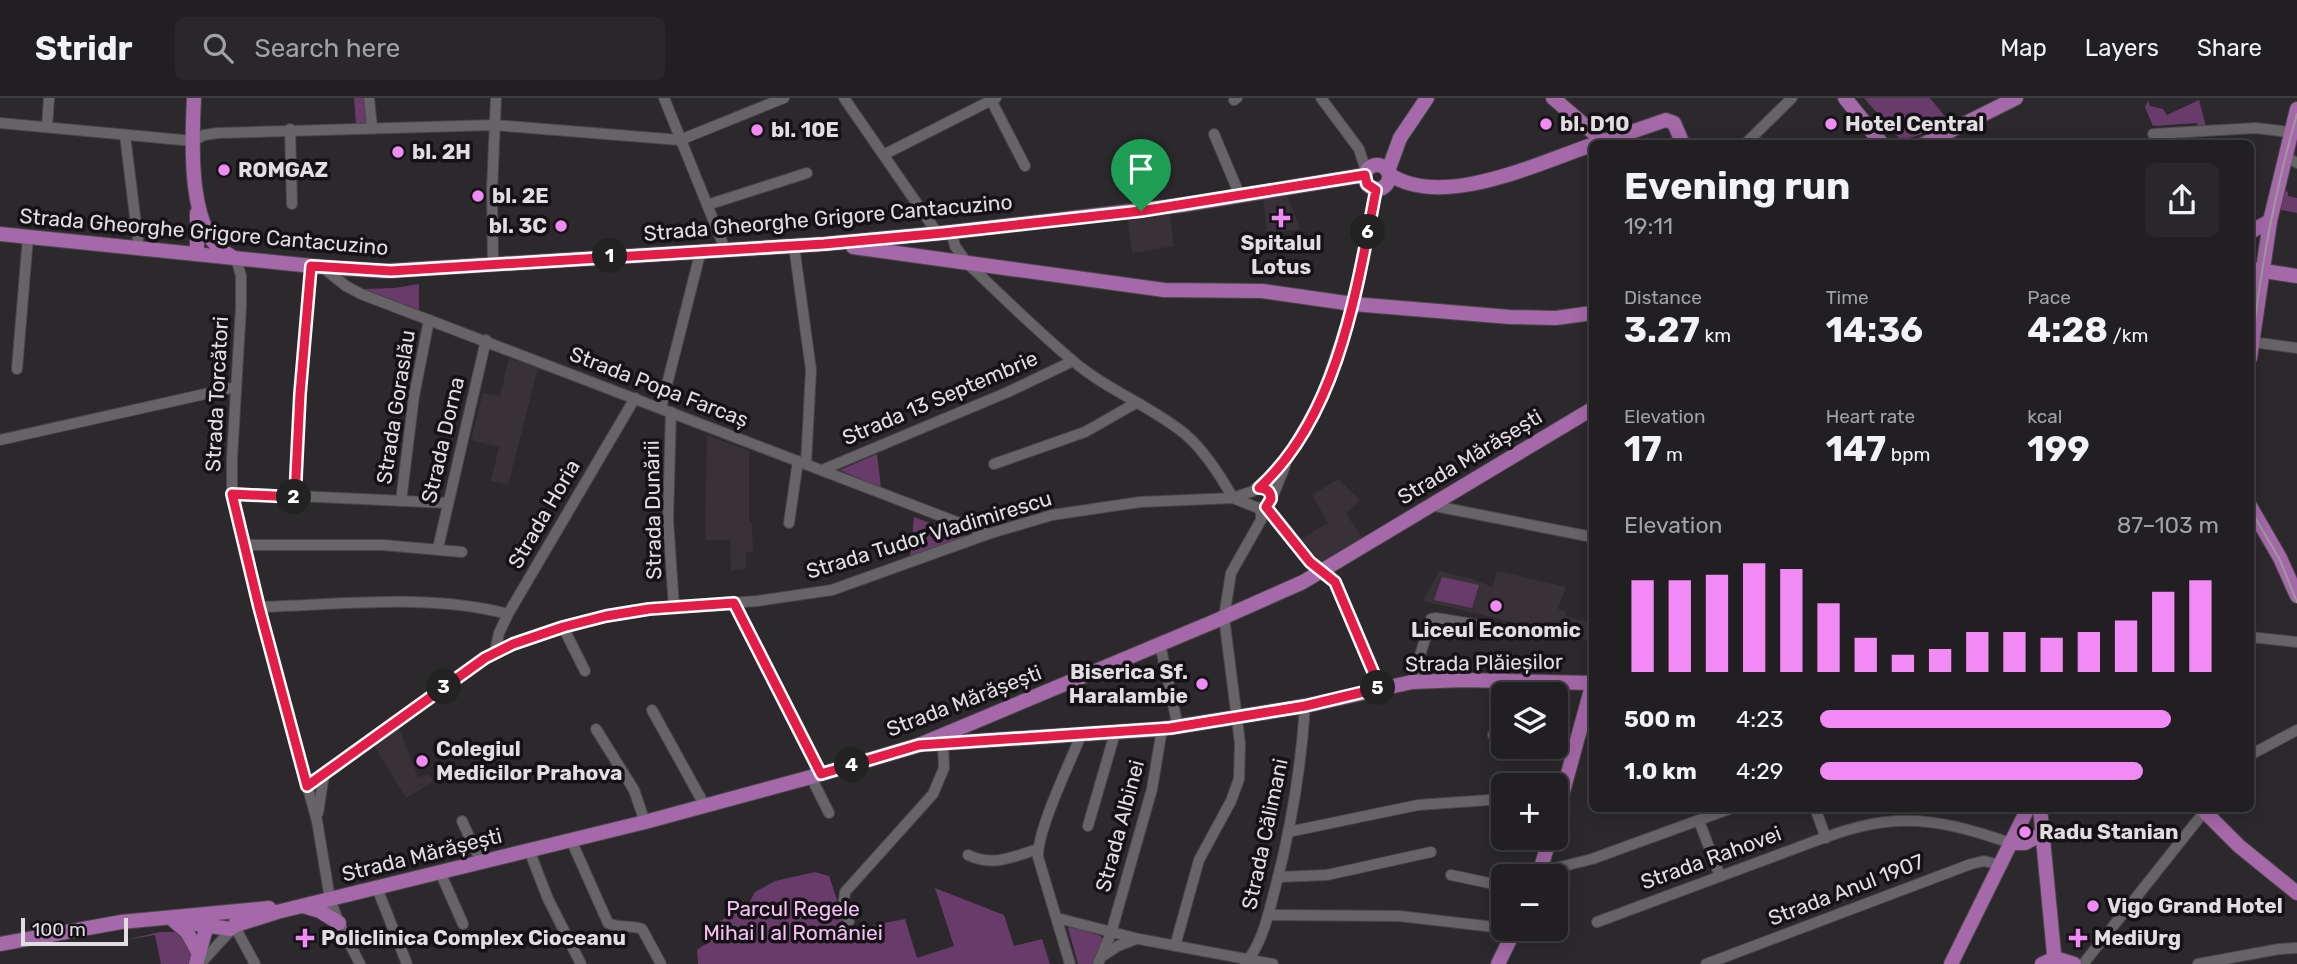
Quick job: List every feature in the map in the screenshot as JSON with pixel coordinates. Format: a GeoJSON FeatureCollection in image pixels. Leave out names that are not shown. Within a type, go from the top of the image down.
{"type":"FeatureCollection","features":[{"type":"Feature","properties":{"kind":"main road"},"geometry":{"type":"LineString","coordinates":[[194,98],[197,254]]}},
{"type":"Feature","properties":{"kind":"main road"},"geometry":{"type":"LineString","coordinates":[[1365,173],[1367,184],[1376,190],[1385,187],[1389,180],[1393,155],[1406,129],[1427,98]]}},
{"type":"Feature","properties":{"kind":"main road"},"geometry":{"type":"LineString","coordinates":[[1553,98],[1596,140]]}},
{"type":"Feature","properties":{"kind":"main road"},"geometry":{"type":"LineString","coordinates":[[1845,98],[1879,140]]}},
{"type":"Feature","properties":{"kind":"main road"},"geometry":{"type":"LineString","coordinates":[[1932,140],[2016,98]]}},
{"type":"Feature","properties":{"kind":"main road"},"geometry":{"type":"LineString","coordinates":[[2254,299],[2256,270],[2291,159],[2297,109]]}},
{"type":"Feature","properties":{"kind":"main road","name":"Strada Gheorghe Grigore Cantacuzino"},"geometry":{"type":"LineString","coordinates":[[1596,140],[1665,120],[1674,123],[1681,140]]}},
{"type":"Feature","properties":{"kind":"main road","name":"Strada Gheorghe Grigore Cantacuzino"},"geometry":{"type":"LineString","coordinates":[[0,233],[139,249],[386,271],[824,244],[944,233],[1141,211],[1240,196],[1365,173],[1377,165],[1406,183],[1434,187],[1478,182],[1589,142]]}},
{"type":"Feature","properties":{"kind":"main road"},"geometry":{"type":"LineString","coordinates":[[1393,155],[1406,183]]}},
{"type":"Feature","properties":{"kind":"main road"},"geometry":{"type":"LineString","coordinates":[[196,190],[226,247],[236,258]]}},
{"type":"Feature","properties":{"kind":"main road"},"geometry":{"type":"LineString","coordinates":[[197,208],[216,246],[236,258]]}},
{"type":"Feature","properties":{"kind":"main road"},"geometry":{"type":"LineString","coordinates":[[2254,230],[2270,221]]}},
{"type":"Feature","properties":{"kind":"main road"},"geometry":{"type":"LineString","coordinates":[[824,244],[1164,290],[1262,291],[1353,304],[1539,319],[1589,312]]}},
{"type":"Feature","properties":{"kind":"main road"},"geometry":{"type":"LineString","coordinates":[[2256,270],[2297,276]]}},
{"type":"Feature","properties":{"kind":"main road","name":"Strada Mărășești"},"geometry":{"type":"LineString","coordinates":[[0,944],[106,924],[167,919],[226,925],[645,822],[919,745],[1224,617],[1321,571],[1589,411]]}},
{"type":"Feature","properties":{"kind":"main road"},"geometry":{"type":"LineString","coordinates":[[2254,513],[2280,558],[2297,596]]}},
{"type":"Feature","properties":{"kind":"main road","name":"Strada Plăieșilor"},"geometry":{"type":"LineString","coordinates":[[919,745],[1178,727],[1238,719],[1412,682],[1589,684]]}},
{"type":"Feature","properties":{"kind":"main road"},"geometry":{"type":"LineString","coordinates":[[1567,773],[1589,695]]}},
{"type":"Feature","properties":{"kind":"main road"},"geometry":{"type":"LineString","coordinates":[[996,713],[1000,739]]}},
{"type":"Feature","properties":{"kind":"main road"},"geometry":{"type":"LineString","coordinates":[[1951,964],[2026,812]]}},
{"type":"Feature","properties":{"kind":"main road"},"geometry":{"type":"LineString","coordinates":[[2040,812],[2051,962],[2074,964]]}},
{"type":"Feature","properties":{"kind":"main road"},"geometry":{"type":"LineString","coordinates":[[2204,812],[2239,846],[2297,893]]}},
{"type":"Feature","properties":{"kind":"main road"},"geometry":{"type":"LineString","coordinates":[[2010,843],[2025,843],[2042,834]]}},
{"type":"Feature","properties":{"kind":"main road"},"geometry":{"type":"LineString","coordinates":[[301,906],[320,911],[339,923]]}},
{"type":"Feature","properties":{"kind":"main road"},"geometry":{"type":"LineString","coordinates":[[167,919],[187,932],[198,961]]}},
{"type":"Feature","properties":{"kind":"main road"},"geometry":{"type":"LineString","coordinates":[[198,961],[226,925]]}},
{"type":"Feature","properties":{"kind":"main road"},"geometry":{"type":"LineString","coordinates":[[1498,964],[1509,941]]}},
{"type":"Feature","properties":{"kind":"street"},"geometry":{"type":"LineString","coordinates":[[47,127],[49,98]]}},
{"type":"Feature","properties":{"kind":"street"},"geometry":{"type":"LineString","coordinates":[[369,98],[372,127]]}},
{"type":"Feature","properties":{"kind":"street"},"geometry":{"type":"LineString","coordinates":[[493,264],[496,98]]}},
{"type":"Feature","properties":{"kind":"street"},"geometry":{"type":"LineString","coordinates":[[664,98],[725,249]]}},
{"type":"Feature","properties":{"kind":"street"},"geometry":{"type":"LineString","coordinates":[[0,123],[193,141],[210,134],[290,129],[494,125],[680,140],[784,98]]}},
{"type":"Feature","properties":{"kind":"street"},"geometry":{"type":"LineString","coordinates":[[844,98],[967,263],[1073,361],[1099,381],[1169,423],[1195,444],[1212,464],[1233,498]]}},
{"type":"Feature","properties":{"kind":"street"},"geometry":{"type":"LineString","coordinates":[[1321,98],[1359,149],[1365,173]]}},
{"type":"Feature","properties":{"kind":"street"},"geometry":{"type":"LineString","coordinates":[[1749,140],[1792,98]]}},
{"type":"Feature","properties":{"kind":"street"},"geometry":{"type":"LineString","coordinates":[[885,154],[994,99],[1025,166]]}},
{"type":"Feature","properties":{"kind":"street"},"geometry":{"type":"LineString","coordinates":[[2153,134],[2256,128],[2294,132]]}},
{"type":"Feature","properties":{"kind":"street"},"geometry":{"type":"LineString","coordinates":[[290,129],[292,204]]}},
{"type":"Feature","properties":{"kind":"street"},"geometry":{"type":"LineString","coordinates":[[125,135],[139,249]]}},
{"type":"Feature","properties":{"kind":"street"},"geometry":{"type":"LineString","coordinates":[[1214,135],[1240,196]]}},
{"type":"Feature","properties":{"kind":"street"},"geometry":{"type":"LineString","coordinates":[[707,205],[807,173]]}},
{"type":"Feature","properties":{"kind":"street"},"geometry":{"type":"LineString","coordinates":[[1263,505],[1317,407],[1353,304],[1376,190]]}},
{"type":"Feature","properties":{"kind":"street"},"geometry":{"type":"LineString","coordinates":[[17,369],[28,237]]}},
{"type":"Feature","properties":{"kind":"street"},"geometry":{"type":"LineString","coordinates":[[789,523],[802,463],[811,370],[794,246]]}},
{"type":"Feature","properties":{"kind":"street","name":"Strada Dunării"},"geometry":{"type":"LineString","coordinates":[[674,607],[668,520],[666,410],[701,250]]}},
{"type":"Feature","properties":{"kind":"street","name":"Strada Torcători"},"geometry":{"type":"LineString","coordinates":[[236,258],[241,276],[242,298],[232,494],[259,607],[317,821],[330,899],[360,964]]}},
{"type":"Feature","properties":{"kind":"street"},"geometry":{"type":"LineString","coordinates":[[295,497],[300,394],[316,266]]}},
{"type":"Feature","properties":{"kind":"street","name":"Strada Popa Farcaș"},"geometry":{"type":"LineString","coordinates":[[316,266],[361,294],[988,534]]}},
{"type":"Feature","properties":{"kind":"street","name":"Strada Goraslău"},"geometry":{"type":"LineString","coordinates":[[401,501],[414,396],[429,320]]}},
{"type":"Feature","properties":{"kind":"street","name":"Strada Dorna"},"geometry":{"type":"LineString","coordinates":[[438,548],[486,340]]}},
{"type":"Feature","properties":{"kind":"street"},"geometry":{"type":"LineString","coordinates":[[2254,342],[2297,348]]}},
{"type":"Feature","properties":{"kind":"street","name":"Strada 13 Septembrie"},"geometry":{"type":"LineString","coordinates":[[822,470],[1073,361]]}},
{"type":"Feature","properties":{"kind":"street"},"geometry":{"type":"LineString","coordinates":[[0,440],[236,387]]}},
{"type":"Feature","properties":{"kind":"street","name":"Strada Horia"},"geometry":{"type":"LineString","coordinates":[[495,652],[508,614],[635,398]]}},
{"type":"Feature","properties":{"kind":"street"},"geometry":{"type":"LineString","coordinates":[[994,464],[1086,432],[1136,403]]}},
{"type":"Feature","properties":{"kind":"street"},"geometry":{"type":"LineString","coordinates":[[1290,453],[1256,489],[1251,498],[1263,505],[1310,562],[1335,582],[1380,688]]}},
{"type":"Feature","properties":{"kind":"street"},"geometry":{"type":"LineString","coordinates":[[1175,946],[1199,860],[1236,791],[1241,765],[1238,719],[1224,617],[1231,573],[1261,520],[1268,491],[1256,489]]}},
{"type":"Feature","properties":{"kind":"street","name":"Strada Tudor Vladimirescu"},"geometry":{"type":"LineString","coordinates":[[1233,498],[1256,489]]}},
{"type":"Feature","properties":{"kind":"street"},"geometry":{"type":"LineString","coordinates":[[232,494],[448,503]]}},
{"type":"Feature","properties":{"kind":"street","name":"Strada Tudor Vladimirescu"},"geometry":{"type":"LineString","coordinates":[[307,786],[495,652],[563,627],[621,613],[734,603],[832,590],[988,534],[1030,521],[1088,509],[1140,502],[1233,498],[1263,505]]}},
{"type":"Feature","properties":{"kind":"street"},"geometry":{"type":"LineString","coordinates":[[1430,505],[1589,536]]}},
{"type":"Feature","properties":{"kind":"street"},"geometry":{"type":"LineString","coordinates":[[244,545],[383,545],[462,552]]}},
{"type":"Feature","properties":{"kind":"street"},"geometry":{"type":"LineString","coordinates":[[259,607],[407,603],[460,605],[508,614]]}},
{"type":"Feature","properties":{"kind":"street"},"geometry":{"type":"LineString","coordinates":[[734,603],[816,775],[829,813]]}},
{"type":"Feature","properties":{"kind":"street"},"geometry":{"type":"LineString","coordinates":[[1412,682],[1431,619],[1473,624]]}},
{"type":"Feature","properties":{"kind":"street"},"geometry":{"type":"LineString","coordinates":[[563,627],[585,671]]}},
{"type":"Feature","properties":{"kind":"street"},"geometry":{"type":"LineString","coordinates":[[2254,637],[2297,642]]}},
{"type":"Feature","properties":{"kind":"street"},"geometry":{"type":"LineString","coordinates":[[1160,644],[1178,727]]}},
{"type":"Feature","properties":{"kind":"street","name":"Strada Călimani"},"geometry":{"type":"LineString","coordinates":[[1249,963],[1263,935],[1289,832],[1301,763],[1305,706]]}},
{"type":"Feature","properties":{"kind":"street"},"geometry":{"type":"LineString","coordinates":[[652,710],[705,806]]}},
{"type":"Feature","properties":{"kind":"street"},"geometry":{"type":"LineString","coordinates":[[596,729],[634,790],[645,822]]}},
{"type":"Feature","properties":{"kind":"street","name":"Strada Albinei"},"geometry":{"type":"LineString","coordinates":[[1100,961],[1111,933],[1152,789],[1162,729]]}},
{"type":"Feature","properties":{"kind":"street"},"geometry":{"type":"LineString","coordinates":[[2254,753],[2297,730]]}},
{"type":"Feature","properties":{"kind":"street"},"geometry":{"type":"LineString","coordinates":[[1088,826],[1115,733]]}},
{"type":"Feature","properties":{"kind":"street"},"geometry":{"type":"LineString","coordinates":[[1070,964],[1038,849],[1081,735]]}},
{"type":"Feature","properties":{"kind":"street"},"geometry":{"type":"LineString","coordinates":[[849,921],[843,906],[845,892],[933,794],[944,768],[943,743]]}},
{"type":"Feature","properties":{"kind":"street"},"geometry":{"type":"LineString","coordinates":[[317,821],[324,774]]}},
{"type":"Feature","properties":{"kind":"street"},"geometry":{"type":"LineString","coordinates":[[1289,832],[1418,805],[1491,800]]}},
{"type":"Feature","properties":{"kind":"street"},"geometry":{"type":"LineString","coordinates":[[1568,866],[1722,812]]}},
{"type":"Feature","properties":{"kind":"street"},"geometry":{"type":"LineString","coordinates":[[1816,812],[1826,838]]}},
{"type":"Feature","properties":{"kind":"street"},"geometry":{"type":"LineString","coordinates":[[2083,964],[2200,812]]}},
{"type":"Feature","properties":{"kind":"street"},"geometry":{"type":"LineString","coordinates":[[462,821],[481,862]]}},
{"type":"Feature","properties":{"kind":"street"},"geometry":{"type":"LineString","coordinates":[[1699,821],[1720,876]]}},
{"type":"Feature","properties":{"kind":"street","name":"Strada Rahovei"},"geometry":{"type":"LineString","coordinates":[[1597,922],[1871,824],[1913,821],[1952,825],[2010,843]]}},
{"type":"Feature","properties":{"kind":"street"},"geometry":{"type":"LineString","coordinates":[[571,840],[608,923],[642,929],[661,964]]}},
{"type":"Feature","properties":{"kind":"street"},"geometry":{"type":"LineString","coordinates":[[968,855],[986,862],[996,862],[1038,849]]}},
{"type":"Feature","properties":{"kind":"street"},"geometry":{"type":"LineString","coordinates":[[529,850],[548,899],[581,964]]}},
{"type":"Feature","properties":{"kind":"street"},"geometry":{"type":"LineString","coordinates":[[1278,877],[1326,875],[1432,852]]}},
{"type":"Feature","properties":{"kind":"street","name":"Strada Anul 1907"},"geometry":{"type":"LineString","coordinates":[[1706,964],[1971,864],[1984,861],[2000,864]]}},
{"type":"Feature","properties":{"kind":"street"},"geometry":{"type":"LineString","coordinates":[[440,872],[463,924]]}},
{"type":"Feature","properties":{"kind":"street"},"geometry":{"type":"LineString","coordinates":[[1451,875],[1491,883]]}},
{"type":"Feature","properties":{"kind":"street"},"geometry":{"type":"LineString","coordinates":[[377,888],[407,964]]}},
{"type":"Feature","properties":{"kind":"street"},"geometry":{"type":"LineString","coordinates":[[1268,915],[1399,916],[1491,927]]}},
{"type":"Feature","properties":{"kind":"street"},"geometry":{"type":"LineString","coordinates":[[1057,918],[1111,933],[1249,963],[1273,964]]}},
{"type":"Feature","properties":{"kind":"street"},"geometry":{"type":"LineString","coordinates":[[198,961],[226,925],[255,964]]}},
{"type":"Feature","properties":{"kind":"street"},"geometry":{"type":"LineString","coordinates":[[1100,961],[1118,946],[1139,939]]}},
{"type":"Feature","properties":{"kind":"street"},"geometry":{"type":"LineString","coordinates":[[2197,964],[2257,952],[2297,948]]}},
{"type":"Feature","properties":{"kind":"shaded area","name":"Spitalul Lotus"},"geometry":{"type":"Polygon","coordinates":[[[1286,193],[1300,229],[1267,234],[1263,198],[1286,193]]]}},
{"type":"Feature","properties":{"kind":"shaded area"},"geometry":{"type":"Polygon","coordinates":[[[1169,211],[1174,246],[1132,253],[1127,216],[1169,211]]]}},
{"type":"Feature","properties":{"kind":"shaded area"},"geometry":{"type":"Polygon","coordinates":[[[509,358],[538,368],[508,485],[491,481],[499,447],[471,440],[483,393],[500,396],[509,358]]]}},
{"type":"Feature","properties":{"kind":"shaded area"},"geometry":{"type":"Polygon","coordinates":[[[707,435],[749,451],[749,523],[752,523],[753,552],[746,552],[746,569],[731,571],[730,540],[705,540],[707,435]]]}},
{"type":"Feature","properties":{"kind":"shaded area"},"geometry":{"type":"Polygon","coordinates":[[[1338,479],[1360,500],[1346,514],[1364,540],[1331,561],[1321,562],[1301,539],[1328,523],[1312,495],[1338,479]]]}},
{"type":"Feature","properties":{"kind":"shaded area"},"geometry":{"type":"Polygon","coordinates":[[[1439,571],[1470,578],[1492,587],[1497,571],[1566,587],[1558,609],[1566,612],[1565,616],[1589,622],[1589,640],[1423,601],[1439,571]]]}},
{"type":"Feature","properties":{"kind":"shaded area"},"geometry":{"type":"Polygon","coordinates":[[[399,728],[418,777],[429,775],[433,782],[406,798],[375,747],[399,728]]]}},
{"type":"Feature","properties":{"kind":"green space"},"geometry":{"type":"Polygon","coordinates":[[[354,98],[367,98],[369,123],[356,124],[354,98]]]}},
{"type":"Feature","properties":{"kind":"green space"},"geometry":{"type":"Polygon","coordinates":[[[1864,98],[1930,98],[1947,119],[1918,135],[1899,138],[1864,98]]]}},
{"type":"Feature","properties":{"kind":"green space"},"geometry":{"type":"Polygon","coordinates":[[[2199,100],[2206,127],[2198,126],[2197,123],[2153,126],[2145,107],[2148,101],[2150,106],[2163,109],[2167,115],[2199,100]]]}},
{"type":"Feature","properties":{"kind":"green space"},"geometry":{"type":"Polygon","coordinates":[[[2282,189],[2288,192],[2288,196],[2297,198],[2297,213],[2276,209],[2282,189]]]}},
{"type":"Feature","properties":{"kind":"green space"},"geometry":{"type":"Polygon","coordinates":[[[419,284],[419,310],[364,289],[394,288],[419,284]]]}},
{"type":"Feature","properties":{"kind":"green space"},"geometry":{"type":"Polygon","coordinates":[[[877,454],[881,488],[840,470],[877,454]]]}},
{"type":"Feature","properties":{"kind":"green space"},"geometry":{"type":"Polygon","coordinates":[[[914,517],[966,537],[910,557],[914,517]]]}},
{"type":"Feature","properties":{"kind":"green space"},"geometry":{"type":"Polygon","coordinates":[[[1442,577],[1479,585],[1472,608],[1434,600],[1442,577]]]}},
{"type":"Feature","properties":{"kind":"green space","name":"Parcul Regele Mihai I al României"},"geometry":{"type":"Polygon","coordinates":[[[815,872],[829,876],[847,930],[905,919],[917,958],[954,946],[935,888],[1004,915],[1014,946],[1042,939],[1050,964],[698,964],[697,950],[725,931],[720,921],[748,905],[755,892],[775,881],[815,872]]]}},
{"type":"Feature","properties":{"kind":"green space"},"geometry":{"type":"Polygon","coordinates":[[[1072,926],[1101,936],[1103,941],[1093,964],[1078,964],[1068,928],[1072,926]]]}},
{"type":"Feature","properties":{"kind":"green space"},"geometry":{"type":"Polygon","coordinates":[[[160,932],[178,932],[193,949],[191,964],[161,964],[155,935],[125,940],[160,932]]]}},
{"type":"Feature","properties":{"kind":"tram line"},"geometry":{"type":"LineString","coordinates":[[2254,334],[2267,242],[2297,114]]}},
{"type":"Feature","properties":{"kind":"tram line"},"geometry":{"type":"LineString","coordinates":[[2254,516],[2280,560],[2297,602]]}},
{"type":"Feature","properties":{"kind":"place","name":"bl. D10"},"geometry":{"type":"Point","coordinates":[1546,124]}},
{"type":"Feature","properties":{"kind":"place","name":"Hotel Central"},"geometry":{"type":"Point","coordinates":[1831,124]}},
{"type":"Feature","properties":{"kind":"place","name":"bl. 10E"},"geometry":{"type":"Point","coordinates":[757,130]}},
{"type":"Feature","properties":{"kind":"place","name":"bl. 2H"},"geometry":{"type":"Point","coordinates":[398,152]}},
{"type":"Feature","properties":{"kind":"place","name":"ROMGAZ"},"geometry":{"type":"Point","coordinates":[224,170]}},
{"type":"Feature","properties":{"kind":"place","name":"bl. 2E"},"geometry":{"type":"Point","coordinates":[478,196]}},
{"type":"Feature","properties":{"kind":"place","name":"Spitalul Lotus"},"geometry":{"type":"Point","coordinates":[1281,218]}},
{"type":"Feature","properties":{"kind":"place","name":"bl. 3C"},"geometry":{"type":"Point","coordinates":[561,226]}},
{"type":"Feature","properties":{"kind":"place","name":"Liceul Economic"},"geometry":{"type":"Point","coordinates":[1496,606]}},
{"type":"Feature","properties":{"kind":"place","name":"Biserica Sf. Haralambie"},"geometry":{"type":"Point","coordinates":[1202,684]}},
{"type":"Feature","properties":{"kind":"place","name":"Colegiul Medicilor Prahova"},"geometry":{"type":"Point","coordinates":[422,761]}},
{"type":"Feature","properties":{"kind":"place","name":"Radu Stanian"},"geometry":{"type":"Point","coordinates":[2025,832]}},
{"type":"Feature","properties":{"kind":"place","name":"Vigo Grand Hotel"},"geometry":{"type":"Point","coordinates":[2093,906]}},
{"type":"Feature","properties":{"kind":"place","name":"Policlinica Complex Cioceanu"},"geometry":{"type":"Point","coordinates":[305,938]}},
{"type":"Feature","properties":{"kind":"place","name":"MediUrg"},"geometry":{"type":"Point","coordinates":[2078,938]}},
{"type":"Feature","properties":{"kind":"route"},"geometry":{"type":"LineString","coordinates":[[1365,175],[1367,184],[1376,190],[1357,292],[1325,387],[1317,407],[1290,453],[1259,488],[1270,493],[1270,503],[1266,507],[1274,520],[1315,568],[1335,582],[1380,688],[1238,719],[1170,728],[919,745],[821,774],[734,603],[649,609],[586,620],[495,652],[307,786],[232,494],[295,497],[300,394],[311,266],[356,270],[420,270],[812,245],[1141,211],[1365,175]]}}]}
